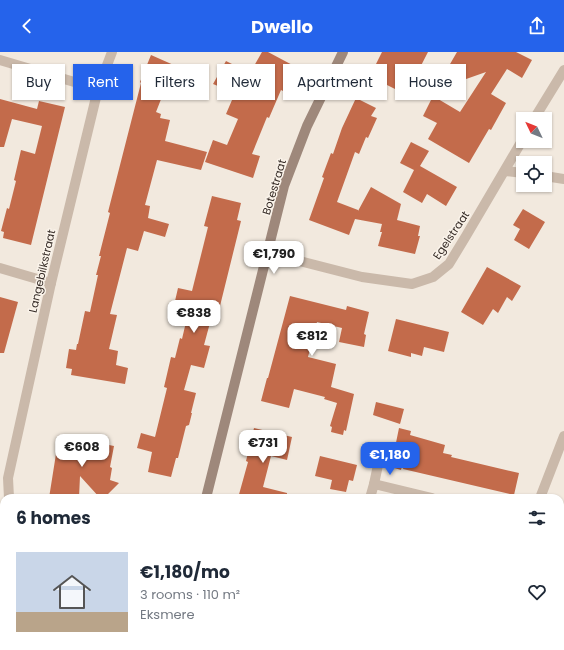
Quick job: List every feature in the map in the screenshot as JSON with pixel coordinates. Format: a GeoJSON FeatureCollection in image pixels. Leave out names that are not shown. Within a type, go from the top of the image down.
{"type":"FeatureCollection","features":[{"type":"Feature","properties":{"kind":"street","name":"Langebilkstraat"},"geometry":{"type":"LineString","coordinates":[[107,64],[112,52]]}},
{"type":"Feature","properties":{"kind":"street","name":"Botestraat"},"geometry":{"type":"LineString","coordinates":[[207,494],[284,186],[307,126],[343,52]]}},
{"type":"Feature","properties":{"kind":"street"},"geometry":{"type":"LineString","coordinates":[[0,60],[73,82]]}},
{"type":"Feature","properties":{"kind":"street"},"geometry":{"type":"LineString","coordinates":[[538,112],[564,70]]}},
{"type":"Feature","properties":{"kind":"street","name":"Langebilkstraat"},"geometry":{"type":"LineString","coordinates":[[8,494],[4,476],[95,100]]}},
{"type":"Feature","properties":{"kind":"street","name":"Egelstraat"},"geometry":{"type":"LineString","coordinates":[[268,253],[362,277],[412,284],[432,277],[449,264],[518,148]]}},
{"type":"Feature","properties":{"kind":"street"},"geometry":{"type":"LineString","coordinates":[[505,171],[516,172]]}},
{"type":"Feature","properties":{"kind":"street"},"geometry":{"type":"LineString","coordinates":[[552,177],[564,179]]}},
{"type":"Feature","properties":{"kind":"street"},"geometry":{"type":"LineString","coordinates":[[0,268],[51,282]]}},
{"type":"Feature","properties":{"kind":"street"},"geometry":{"type":"LineString","coordinates":[[542,494],[564,436]]}},
{"type":"Feature","properties":{"kind":"street"},"geometry":{"type":"LineString","coordinates":[[371,494],[378,465]]}},
{"type":"Feature","properties":{"kind":"street"},"geometry":{"type":"LineString","coordinates":[[374,484],[415,494]]}},
{"type":"Feature","properties":{"kind":"building"},"geometry":{"type":"Polygon","coordinates":[[[262,52],[268,52],[290,64],[283,64],[283,91],[281,90],[269,118],[267,117],[252,154],[260,156],[253,178],[205,162],[213,140],[227,145],[238,119],[226,114],[232,100],[275,100],[275,64],[255,64],[262,52]]]}},
{"type":"Feature","properties":{"kind":"building"},"geometry":{"type":"Polygon","coordinates":[[[382,52],[428,52],[422,64],[395,64],[395,89],[387,85],[387,64],[376,64],[382,52]]]}},
{"type":"Feature","properties":{"kind":"building"},"geometry":{"type":"Polygon","coordinates":[[[457,52],[516,52],[532,60],[522,78],[507,69],[491,94],[506,103],[491,130],[489,129],[469,163],[428,139],[437,123],[423,116],[431,100],[440,100],[460,112],[486,72],[466,79],[466,64],[450,64],[457,52]]]}},
{"type":"Feature","properties":{"kind":"building"},"geometry":{"type":"Polygon","coordinates":[[[151,55],[171,64],[147,64],[151,55]]]}},
{"type":"Feature","properties":{"kind":"building"},"geometry":{"type":"Polygon","coordinates":[[[226,61],[232,64],[224,64],[226,61]]]}},
{"type":"Feature","properties":{"kind":"building"},"geometry":{"type":"Polygon","coordinates":[[[217,77],[217,86],[213,84],[217,77]]]}},
{"type":"Feature","properties":{"kind":"building"},"geometry":{"type":"Polygon","coordinates":[[[141,83],[141,100],[161,100],[156,112],[161,114],[160,118],[170,120],[165,141],[207,152],[201,170],[157,160],[145,205],[150,206],[148,218],[169,224],[165,237],[144,231],[138,251],[127,248],[110,314],[117,315],[109,349],[118,351],[116,365],[128,368],[125,384],[71,375],[72,369],[66,368],[69,349],[76,350],[78,344],[85,311],[90,312],[98,275],[96,275],[101,256],[99,256],[110,213],[108,212],[141,83]]]}},
{"type":"Feature","properties":{"kind":"building"},"geometry":{"type":"Polygon","coordinates":[[[0,99],[37,109],[39,101],[65,107],[31,245],[3,238],[4,232],[1,231],[7,208],[9,209],[16,181],[14,180],[21,150],[35,154],[42,126],[12,119],[4,147],[0,147],[0,99]]]}},
{"type":"Feature","properties":{"kind":"building"},"geometry":{"type":"Polygon","coordinates":[[[355,100],[360,100],[376,108],[371,116],[377,118],[368,138],[366,137],[359,154],[355,152],[337,202],[358,211],[371,187],[401,204],[397,220],[420,226],[418,236],[420,236],[415,254],[378,246],[382,232],[380,232],[382,224],[355,219],[349,235],[309,220],[324,178],[322,177],[331,153],[333,154],[342,128],[355,100]]]}},
{"type":"Feature","properties":{"kind":"building"},"geometry":{"type":"Polygon","coordinates":[[[411,142],[429,151],[420,166],[457,187],[446,206],[427,194],[422,203],[403,192],[414,170],[400,163],[411,142]]]}},
{"type":"Feature","properties":{"kind":"building"},"geometry":{"type":"Polygon","coordinates":[[[212,196],[241,203],[237,220],[241,221],[219,310],[214,308],[204,345],[210,346],[204,368],[191,365],[184,390],[196,393],[189,425],[186,426],[178,458],[176,458],[171,477],[148,472],[152,452],[137,448],[141,433],[155,437],[167,388],[164,387],[171,357],[175,358],[180,338],[182,339],[190,305],[175,301],[178,288],[192,291],[208,227],[204,226],[212,196]]]}},
{"type":"Feature","properties":{"kind":"building"},"geometry":{"type":"Polygon","coordinates":[[[523,209],[545,222],[529,249],[514,240],[520,229],[513,225],[523,209]]]}},
{"type":"Feature","properties":{"kind":"building"},"geometry":{"type":"Polygon","coordinates":[[[487,267],[521,286],[512,301],[507,297],[498,313],[493,309],[483,325],[461,312],[487,267]]]}},
{"type":"Feature","properties":{"kind":"building"},"geometry":{"type":"Polygon","coordinates":[[[290,296],[346,310],[347,306],[369,312],[364,334],[366,335],[364,347],[339,342],[342,328],[317,322],[308,357],[336,364],[331,387],[354,394],[346,431],[344,430],[343,435],[331,432],[332,427],[330,426],[337,403],[324,399],[325,397],[294,389],[289,408],[261,401],[290,296]]]}},
{"type":"Feature","properties":{"kind":"building"},"geometry":{"type":"Polygon","coordinates":[[[0,297],[18,302],[4,353],[0,353],[0,297]]]}},
{"type":"Feature","properties":{"kind":"building"},"geometry":{"type":"Polygon","coordinates":[[[396,319],[449,332],[444,352],[424,347],[422,356],[411,353],[411,357],[388,351],[396,319]]]}},
{"type":"Feature","properties":{"kind":"building"},"geometry":{"type":"Polygon","coordinates":[[[376,402],[404,409],[400,424],[373,415],[376,402]]]}},
{"type":"Feature","properties":{"kind":"building"},"geometry":{"type":"Polygon","coordinates":[[[254,428],[292,437],[287,460],[271,456],[263,487],[287,494],[239,494],[248,462],[246,461],[254,428]]]}},
{"type":"Feature","properties":{"kind":"building"},"geometry":{"type":"Polygon","coordinates":[[[399,428],[411,431],[410,435],[445,445],[443,453],[452,455],[451,457],[519,473],[514,494],[510,494],[403,469],[406,457],[404,457],[401,470],[391,467],[399,428]]]}},
{"type":"Feature","properties":{"kind":"building"},"geometry":{"type":"Polygon","coordinates":[[[59,435],[114,446],[110,467],[112,468],[110,480],[119,483],[108,494],[96,494],[80,476],[79,494],[50,494],[59,435]]]}},
{"type":"Feature","properties":{"kind":"building"},"geometry":{"type":"Polygon","coordinates":[[[320,456],[357,465],[353,481],[349,480],[346,492],[330,489],[332,480],[315,476],[320,456]]]}}]}
